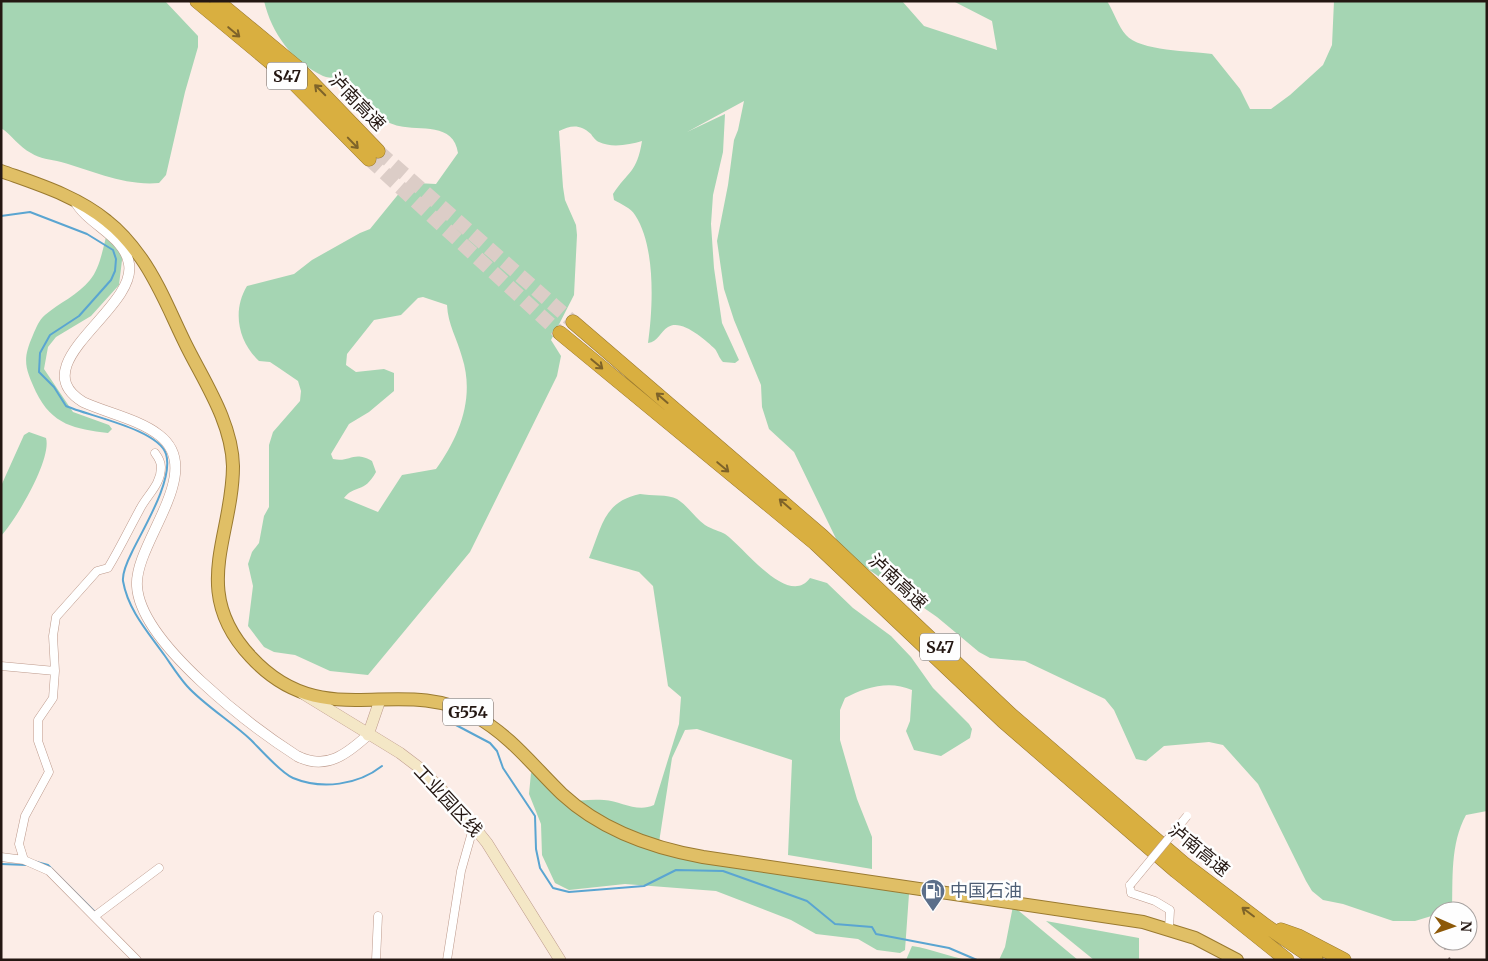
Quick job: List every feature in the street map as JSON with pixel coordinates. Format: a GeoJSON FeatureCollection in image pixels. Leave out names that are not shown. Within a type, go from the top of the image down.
{"type":"FeatureCollection","features":[{"type":"Feature","properties":{"kind":"highway","name":"泸南高速"},"geometry":{"type":"LineString","coordinates":[[197,1],[286,75],[374,155],[298,68],[217,1]]}},
{"type":"Feature","properties":{"kind":"highway","name":"G554"},"geometry":{"type":"LineString","coordinates":[[1,171],[75,200],[112,225],[141,258],[164,298],[214,400],[227,434],[233,466],[218,558],[221,602],[229,625],[243,648],[261,667],[292,688],[329,700],[432,701],[454,706],[473,714],[512,743],[562,794],[584,812],[618,832],[659,847],[703,857],[1122,919],[1169,929],[1207,943],[1237,960]]}},
{"type":"Feature","properties":{"kind":"highway","name":"泸南高速"},"geometry":{"type":"LineString","coordinates":[[573,322],[822,536],[1010,714],[1182,863],[1266,926],[1316,960]]}},
{"type":"Feature","properties":{"kind":"highway","name":"泸南高速"},"geometry":{"type":"LineString","coordinates":[[560,333],[815,543],[1003,721],[1176,871],[1287,960]]}},
{"type":"Feature","properties":{"kind":"highway"},"geometry":{"type":"LineString","coordinates":[[1266,926],[1298,936],[1344,960]]}},
{"type":"Feature","properties":{"kind":"main road","name":"工业园区线"},"geometry":{"type":"LineString","coordinates":[[292,688],[400,753],[421,769],[474,825],[496,856],[560,960]]}},
{"type":"Feature","properties":{"kind":"main road"},"geometry":{"type":"LineString","coordinates":[[368,735],[380,700]]}},
{"type":"Feature","properties":{"kind":"street"},"geometry":{"type":"LineString","coordinates":[[29,861],[19,844],[25,816],[49,772],[38,741],[38,720],[53,698],[53,636],[56,617],[97,571],[108,568],[141,507],[160,492],[174,476],[174,460],[164,439],[154,431],[83,402],[72,394],[66,384],[64,372],[69,358],[120,295],[127,282],[130,269],[128,258],[121,247],[84,214],[75,200]]}},
{"type":"Feature","properties":{"kind":"street"},"geometry":{"type":"LineString","coordinates":[[155,453],[161,467],[160,492],[136,586],[144,610],[184,666],[208,689],[274,740],[306,760],[324,762],[341,757],[368,735]]}},
{"type":"Feature","properties":{"kind":"street"},"geometry":{"type":"LineString","coordinates":[[1,666],[54,671]]}},
{"type":"Feature","properties":{"kind":"street"},"geometry":{"type":"LineString","coordinates":[[1169,929],[1170,910],[1155,901],[1130,893],[1130,885],[1187,816]]}},
{"type":"Feature","properties":{"kind":"street"},"geometry":{"type":"LineString","coordinates":[[446,960],[461,870],[474,825]]}},
{"type":"Feature","properties":{"kind":"street"},"geometry":{"type":"LineString","coordinates":[[1,857],[29,861],[49,871],[96,914],[137,960]]}},
{"type":"Feature","properties":{"kind":"street"},"geometry":{"type":"LineString","coordinates":[[96,914],[159,868]]}},
{"type":"Feature","properties":{"kind":"street"},"geometry":{"type":"LineString","coordinates":[[376,960],[378,916]]}},
{"type":"Feature","properties":{"kind":"green space"},"geometry":{"type":"Polygon","coordinates":[[[1,1],[165,1],[198,36],[198,47],[185,92],[166,175],[159,183],[121,180],[38,157],[23,148],[1,128],[1,1]]]}},
{"type":"Feature","properties":{"kind":"green space"},"geometry":{"type":"Polygon","coordinates":[[[264,1],[902,1],[924,26],[997,50],[992,21],[953,1],[1107,1],[1123,31],[1133,40],[1154,47],[1212,54],[1240,89],[1250,109],[1271,109],[1290,95],[1323,65],[1332,45],[1334,1],[1487,1],[1487,811],[1466,815],[1461,826],[1453,862],[1452,901],[1428,901],[1428,917],[1415,921],[1393,921],[1343,904],[1323,900],[1312,891],[1306,881],[1258,784],[1223,745],[1209,742],[1164,746],[1146,761],[1136,759],[1114,710],[1105,699],[1025,661],[990,658],[979,652],[937,617],[842,551],[794,452],[769,429],[762,407],[761,385],[734,320],[724,289],[717,241],[728,185],[734,140],[744,101],[687,132],[725,114],[723,152],[713,195],[711,224],[714,268],[722,323],[739,360],[735,363],[723,362],[715,349],[706,340],[680,325],[668,327],[657,339],[648,343],[652,295],[647,243],[635,215],[628,208],[614,200],[613,194],[635,166],[642,141],[626,145],[609,145],[598,141],[583,128],[575,126],[559,131],[565,200],[576,225],[577,235],[574,295],[551,340],[561,356],[557,376],[470,552],[368,675],[330,671],[295,655],[274,652],[264,647],[248,626],[253,586],[248,564],[252,552],[259,543],[264,516],[269,507],[269,445],[273,432],[300,401],[301,391],[298,381],[270,362],[259,361],[246,344],[242,335],[239,315],[242,296],[247,286],[294,274],[312,260],[370,229],[405,186],[416,183],[436,184],[458,153],[455,143],[450,136],[443,132],[394,125],[378,117],[350,82],[323,76],[302,63],[285,45],[272,25],[264,1]],[[423,297],[418,298],[401,315],[374,320],[347,354],[346,365],[356,372],[384,369],[394,373],[394,391],[369,412],[349,424],[331,454],[333,459],[339,460],[356,457],[366,458],[372,461],[376,472],[372,479],[364,486],[352,491],[344,498],[378,512],[402,475],[436,469],[445,456],[463,416],[467,387],[466,372],[447,305],[423,297]]]}},
{"type":"Feature","properties":{"kind":"green space"},"geometry":{"type":"Polygon","coordinates":[[[107,233],[123,252],[119,285],[91,316],[56,337],[48,347],[44,369],[73,412],[109,425],[112,429],[108,433],[75,427],[49,412],[32,384],[26,364],[27,351],[41,319],[80,290],[90,280],[101,258],[107,233]]]}},
{"type":"Feature","properties":{"kind":"green space"},"geometry":{"type":"Polygon","coordinates":[[[29,432],[46,438],[44,460],[31,489],[15,517],[1,536],[1,486],[24,435],[29,432]]]}},
{"type":"Feature","properties":{"kind":"green space"},"geometry":{"type":"Polygon","coordinates":[[[640,494],[677,499],[705,525],[725,534],[754,562],[778,581],[790,586],[801,585],[810,578],[827,583],[853,608],[891,636],[911,657],[933,688],[972,729],[970,738],[941,756],[914,750],[906,731],[910,721],[912,690],[895,685],[886,685],[869,688],[845,698],[840,710],[840,740],[857,799],[872,837],[872,869],[788,855],[792,760],[697,729],[685,730],[672,758],[658,849],[909,894],[905,950],[900,953],[877,950],[858,939],[816,934],[791,920],[716,891],[625,884],[569,890],[555,883],[542,855],[541,824],[529,794],[531,773],[536,774],[564,801],[604,800],[641,808],[648,807],[654,805],[679,724],[681,697],[668,686],[653,586],[639,572],[589,558],[601,526],[611,510],[618,503],[640,494]]]}},
{"type":"Feature","properties":{"kind":"green space"},"geometry":{"type":"Polygon","coordinates":[[[1013,906],[1078,960],[999,960],[1005,947],[1013,906]]]}},
{"type":"Feature","properties":{"kind":"green space"},"geometry":{"type":"Polygon","coordinates":[[[1046,921],[1139,938],[1139,960],[1094,960],[1046,921]]]}},
{"type":"Feature","properties":{"kind":"green space"},"geometry":{"type":"Polygon","coordinates":[[[912,946],[954,957],[969,960],[906,960],[912,946]]]}},
{"type":"Feature","properties":{"kind":"waterway"},"geometry":{"type":"LineString","coordinates":[[1,216],[30,212],[87,234],[113,250],[116,259],[115,271],[111,280],[79,316],[50,335],[40,353],[39,372],[54,387],[66,406],[137,430],[160,445],[166,454],[166,477],[162,490],[127,562],[123,577],[129,602],[146,629],[187,686],[293,778],[316,784],[339,784],[362,778],[382,766]]}},
{"type":"Feature","properties":{"kind":"waterway"},"geometry":{"type":"LineString","coordinates":[[454,724],[490,743],[497,751],[503,768],[535,816],[536,849],[540,868],[553,888],[569,892],[644,886],[676,870],[723,871],[807,901],[835,924],[872,927],[876,934],[949,948],[977,960]]}},
{"type":"Feature","properties":{"kind":"waterway"},"geometry":{"type":"LineString","coordinates":[[33,861],[48,865],[95,912]]}},
{"type":"Feature","properties":{"kind":"waterway"},"geometry":{"type":"LineString","coordinates":[[1,864],[27,865]]}},
{"type":"Feature","properties":{"kind":"tunnel"},"geometry":{"type":"LineString","coordinates":[[378,151],[573,322]]}},
{"type":"Feature","properties":{"kind":"tunnel"},"geometry":{"type":"LineString","coordinates":[[369,159],[560,333]]}},
{"type":"Feature","properties":{"kind":"railway"},"geometry":{"type":"LineString","coordinates":[[1446,951],[1450,960]]}},
{"type":"Feature","properties":{"kind":"place","name":"中国石油"},"geometry":{"type":"Point","coordinates":[933,912]}}]}
